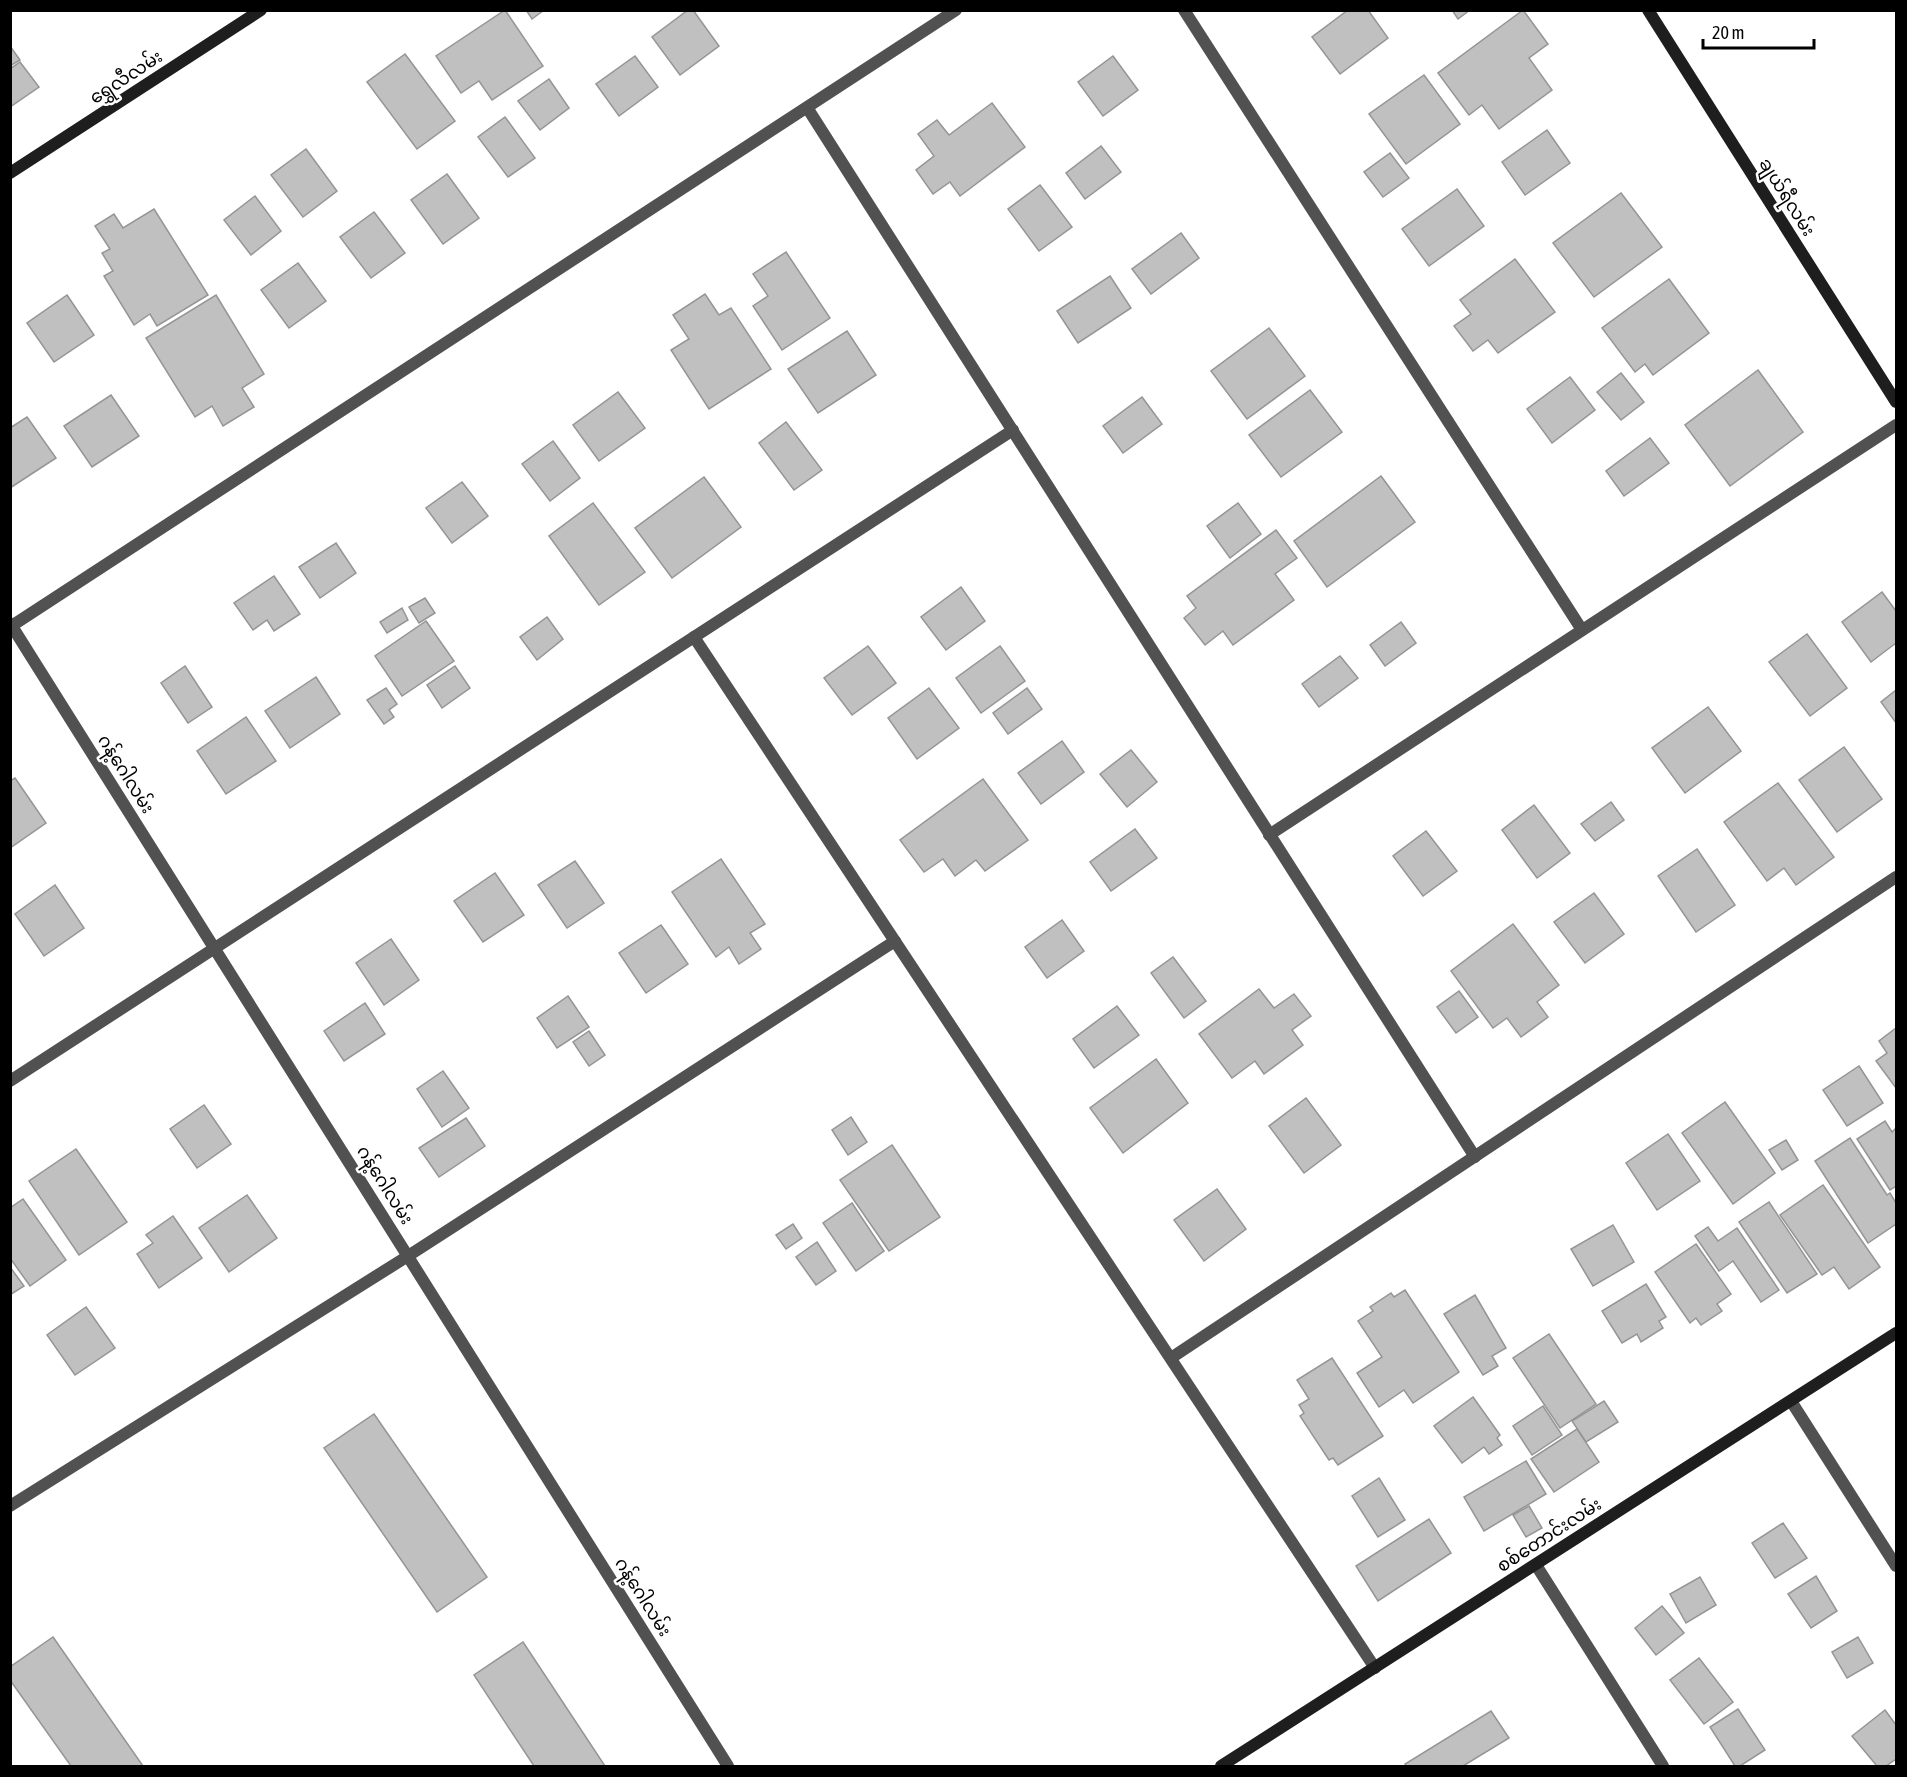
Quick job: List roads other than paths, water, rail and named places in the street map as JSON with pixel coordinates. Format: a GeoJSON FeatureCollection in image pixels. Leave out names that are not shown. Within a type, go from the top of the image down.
{"type":"FeatureCollection","features":[{"type":"Feature","properties":{"kind":"street","name":"ရွှေလီလမ်း"},"geometry":{"type":"LineString","coordinates":[[10,173],[261,10]]}},
{"type":"Feature","properties":{"kind":"street"},"geometry":{"type":"LineString","coordinates":[[11,625],[808,109],[956,10]]}},
{"type":"Feature","properties":{"kind":"street"},"geometry":{"type":"LineString","coordinates":[[1184,10],[1582,630]]}},
{"type":"Feature","properties":{"kind":"street","name":"ချယ်ရီလမ်း"},"geometry":{"type":"LineString","coordinates":[[1648,10],[1896,402]]}},
{"type":"Feature","properties":{"kind":"street"},"geometry":{"type":"LineString","coordinates":[[808,109],[1474,1157]]}},
{"type":"Feature","properties":{"kind":"street"},"geometry":{"type":"LineString","coordinates":[[1269,835],[1896,425]]}},
{"type":"Feature","properties":{"kind":"street"},"geometry":{"type":"LineString","coordinates":[[10,1081],[1012,430]]}},
{"type":"Feature","properties":{"kind":"street","name":"ဂန့်ဂေါလမ်း"},"geometry":{"type":"LineString","coordinates":[[11,625],[728,1767]]}},
{"type":"Feature","properties":{"kind":"street"},"geometry":{"type":"LineString","coordinates":[[694,637],[1375,1668]]}},
{"type":"Feature","properties":{"kind":"street"},"geometry":{"type":"LineString","coordinates":[[1171,1358],[1896,877]]}},
{"type":"Feature","properties":{"kind":"street"},"geometry":{"type":"LineString","coordinates":[[10,1506],[408,1256],[895,941]]}},
{"type":"Feature","properties":{"kind":"street","name":"စစ်တောင်းလမ်း"},"geometry":{"type":"LineString","coordinates":[[1221,1767],[1896,1333]]}},
{"type":"Feature","properties":{"kind":"street"},"geometry":{"type":"LineString","coordinates":[[1791,1401],[1896,1566]]}},
{"type":"Feature","properties":{"kind":"street"},"geometry":{"type":"LineString","coordinates":[[1536,1565],[1663,1767]]}}]}
